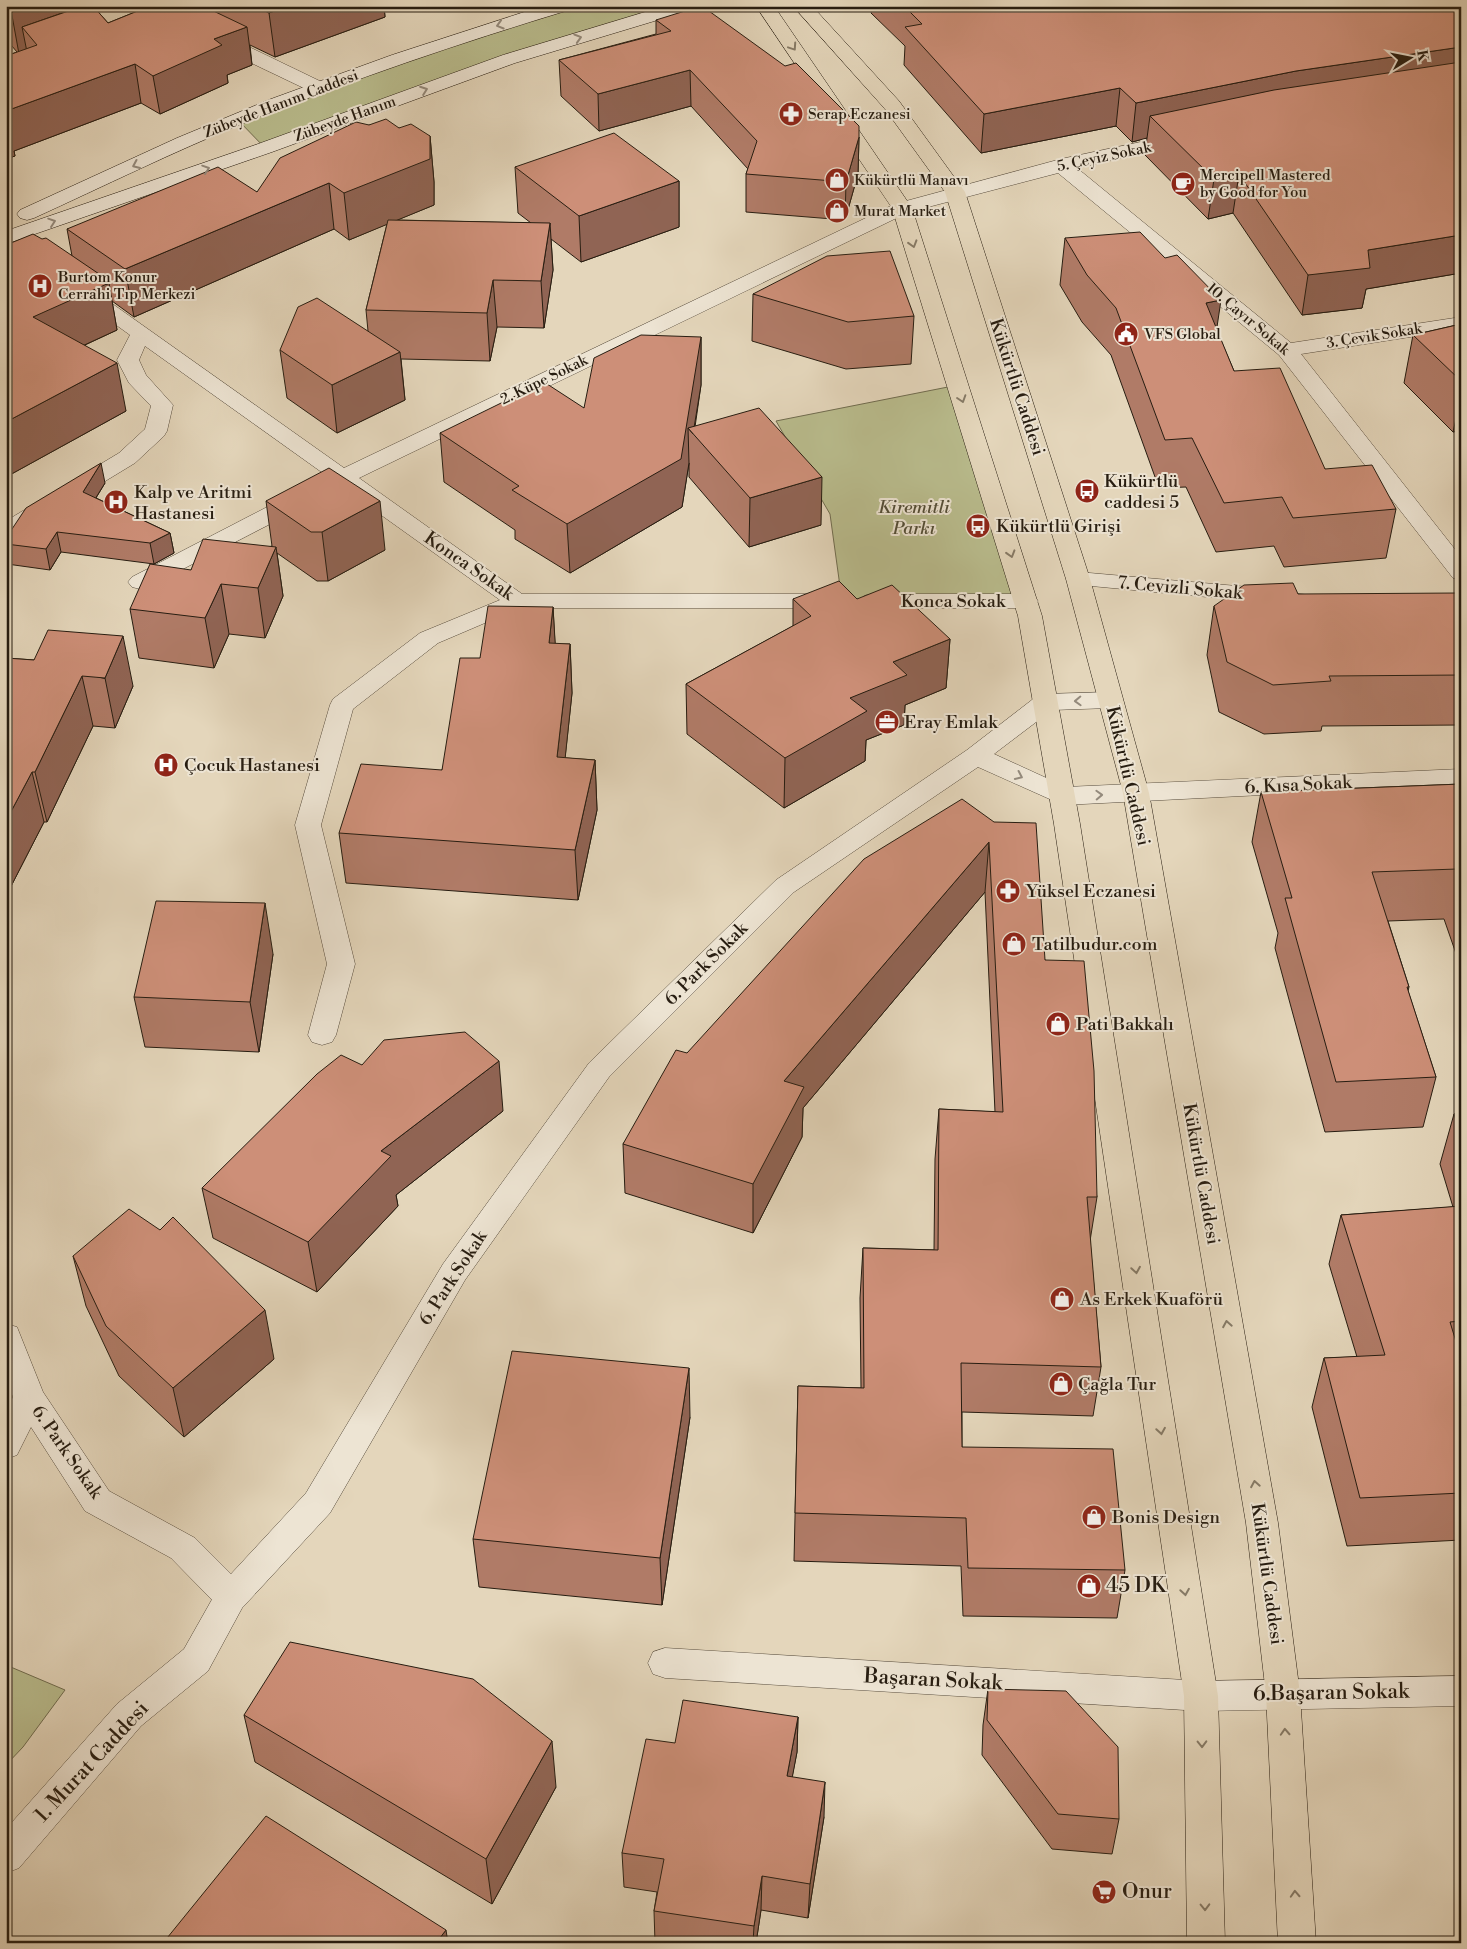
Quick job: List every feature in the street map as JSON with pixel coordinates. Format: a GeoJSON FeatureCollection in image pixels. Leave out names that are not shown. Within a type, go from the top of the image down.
{"type":"FeatureCollection","features":[{"type":"Feature","properties":{"kind":"main road"},"geometry":{"type":"LineString","coordinates":[[765,6],[902,208],[1030,616],[1063,796],[1201,1696],[1206,1943]]}},
{"type":"Feature","properties":{"kind":"main road","name":"Kükürtlü Caddesi"},"geometry":{"type":"LineString","coordinates":[[802,6],[892,106],[955,192],[1078,579],[1136,793],[1262,1523],[1283,1694],[1297,1943]]}},
{"type":"Feature","properties":{"kind":"street","name":"Zübeyde Hanım Caddesi"},"geometry":{"type":"LineString","coordinates":[[6,233],[237,119],[493,27],[563,6]]}},
{"type":"Feature","properties":{"kind":"street","name":"Zübeyde Hanım"},"geometry":{"type":"LineString","coordinates":[[6,233],[265,148],[509,59],[685,6]]}},
{"type":"Feature","properties":{"kind":"street"},"geometry":{"type":"LineString","coordinates":[[151,12],[319,88]]}},
{"type":"Feature","properties":{"kind":"street","name":"5. Çeyiz Sokak"},"geometry":{"type":"LineString","coordinates":[[955,192],[1061,165],[1202,135]]}},
{"type":"Feature","properties":{"kind":"street","name":"10. Çayır Sokak"},"geometry":{"type":"LineString","coordinates":[[1061,165],[1287,350],[1461,573]]}},
{"type":"Feature","properties":{"kind":"street","name":"2. Küpe Sokak"},"geometry":{"type":"LineString","coordinates":[[140,582],[342,477],[902,208],[955,192]]}},
{"type":"Feature","properties":{"kind":"street"},"geometry":{"type":"LineString","coordinates":[[6,233],[31,254]]}},
{"type":"Feature","properties":{"kind":"street","name":"Konca Sokak"},"geometry":{"type":"LineString","coordinates":[[62,277],[517,601],[1026,601]]}},
{"type":"Feature","properties":{"kind":"street","name":"3. Çevik Sokak"},"geometry":{"type":"LineString","coordinates":[[1287,350],[1461,323]]}},
{"type":"Feature","properties":{"kind":"street"},"geometry":{"type":"LineString","coordinates":[[6,535],[10,529],[126,458],[156,431],[162,405],[137,378],[128,360],[141,334]]}},
{"type":"Feature","properties":{"kind":"street","name":"7. Cevizli Sokak"},"geometry":{"type":"LineString","coordinates":[[1078,579],[1294,598]]}},
{"type":"Feature","properties":{"kind":"street"},"geometry":{"type":"LineString","coordinates":[[322,1035],[341,964],[308,825],[342,705],[429,638],[517,601]]}},
{"type":"Feature","properties":{"kind":"street"},"geometry":{"type":"LineString","coordinates":[[1046,702],[1110,700]]}},
{"type":"Feature","properties":{"kind":"street","name":"6. Park Sokak"},"geometry":{"type":"LineString","coordinates":[[6,1336],[29,1397],[97,1501],[183,1548],[231,1597],[318,1503],[454,1272],[599,1070],[785,886],[976,756],[1046,702]]}},
{"type":"Feature","properties":{"kind":"street"},"geometry":{"type":"LineString","coordinates":[[976,756],[1063,796]]}},
{"type":"Feature","properties":{"kind":"street","name":"6. Kısa Sokak"},"geometry":{"type":"LineString","coordinates":[[1063,796],[1461,777]]}},
{"type":"Feature","properties":{"kind":"street"},"geometry":{"type":"LineString","coordinates":[[6,1446],[29,1397]]}},
{"type":"Feature","properties":{"kind":"street","name":"1. Murat Caddesi"},"geometry":{"type":"LineString","coordinates":[[6,1856],[129,1715],[196,1660],[231,1597]]}},
{"type":"Feature","properties":{"kind":"street","name":"Başaran Sokak"},"geometry":{"type":"LineString","coordinates":[[665,1664],[1201,1696]]}},
{"type":"Feature","properties":{"kind":"street","name":"6.Başaran Sokak"},"geometry":{"type":"LineString","coordinates":[[1201,1696],[1461,1691]]}},
{"type":"Feature","properties":{"kind":"green space"},"geometry":{"type":"Polygon","coordinates":[[[563,6],[689,6],[509,59],[265,148],[237,119],[563,6]]]}},
{"type":"Feature","properties":{"kind":"green space","name":"Kiremitli Parkı"},"geometry":{"type":"Polygon","coordinates":[[[958,385],[1026,601],[842,601],[830,514],[776,421],[958,385]]]}},
{"type":"Feature","properties":{"kind":"green space"},"geometry":{"type":"Polygon","coordinates":[[[6,1665],[65,1690],[23,1747],[6,1765],[6,1665]]]}},
{"type":"Feature","properties":{"kind":"building"},"geometry":{"type":"Polygon","coordinates":[[[7,6],[21,6],[11,10],[7,6]]]}},
{"type":"Feature","properties":{"kind":"building"},"geometry":{"type":"Polygon","coordinates":[[[83,6],[93,6],[108,23],[150,6],[203,6],[247,27],[214,39],[222,45],[153,76],[135,64],[6,111],[6,56],[37,45],[22,27],[83,6]]]}},
{"type":"Feature","properties":{"kind":"building"},"geometry":{"type":"Polygon","coordinates":[[[255,6],[288,6],[269,13],[255,6]]]}},
{"type":"Feature","properties":{"kind":"building"},"geometry":{"type":"Polygon","coordinates":[[[702,6],[785,66],[796,63],[859,126],[859,137],[846,182],[746,174],[757,141],[690,70],[598,94],[559,60],[671,31],[656,20],[702,6]]]}},
{"type":"Feature","properties":{"kind":"building"},"geometry":{"type":"Polygon","coordinates":[[[904,6],[1461,6],[1461,47],[1296,71],[1136,103],[1120,88],[984,114],[905,27],[922,24],[904,6]]]}},
{"type":"Feature","properties":{"kind":"building"},"geometry":{"type":"Polygon","coordinates":[[[1461,62],[1461,235],[1368,250],[1370,268],[1308,275],[1239,174],[1214,179],[1150,116],[1274,90],[1461,62]]]}},
{"type":"Feature","properties":{"kind":"building"},"geometry":{"type":"Polygon","coordinates":[[[386,119],[399,128],[411,124],[430,136],[430,159],[344,193],[329,183],[125,269],[67,229],[218,167],[257,192],[280,158],[356,122],[369,125],[386,119]]]}},
{"type":"Feature","properties":{"kind":"building"},"geometry":{"type":"Polygon","coordinates":[[[614,133],[679,181],[579,216],[515,167],[614,133]]]}},
{"type":"Feature","properties":{"kind":"building"},"geometry":{"type":"Polygon","coordinates":[[[388,220],[550,223],[541,281],[493,280],[487,313],[366,310],[388,220]]]}},
{"type":"Feature","properties":{"kind":"building"},"geometry":{"type":"Polygon","coordinates":[[[1140,232],[1165,258],[1177,255],[1221,300],[1206,303],[1234,371],[1280,368],[1325,469],[1372,465],[1396,509],[1293,518],[1282,497],[1224,503],[1192,438],[1165,440],[1116,308],[1087,275],[1065,238],[1140,232]]]}},
{"type":"Feature","properties":{"kind":"building","name":"Burtom Konur Cerrahi Tıp Merkezi"},"geometry":{"type":"Polygon","coordinates":[[[33,234],[42,239],[46,238],[105,278],[103,279],[109,283],[33,317],[117,363],[6,422],[6,245],[33,234]]]}},
{"type":"Feature","properties":{"kind":"building"},"geometry":{"type":"Polygon","coordinates":[[[890,251],[914,316],[848,322],[753,294],[827,256],[890,251]]]}},
{"type":"Feature","properties":{"kind":"building"},"geometry":{"type":"Polygon","coordinates":[[[317,298],[400,352],[332,385],[280,350],[298,307],[317,298]]]}},
{"type":"Feature","properties":{"kind":"building"},"geometry":{"type":"Polygon","coordinates":[[[1461,324],[1461,381],[1413,335],[1461,324]]]}},
{"type":"Feature","properties":{"kind":"building"},"geometry":{"type":"Polygon","coordinates":[[[641,335],[701,337],[681,459],[567,524],[512,490],[519,486],[440,433],[544,382],[584,408],[594,358],[641,335]]]}},
{"type":"Feature","properties":{"kind":"building"},"geometry":{"type":"Polygon","coordinates":[[[759,408],[822,477],[750,498],[688,428],[759,408]]]}},
{"type":"Feature","properties":{"kind":"building"},"geometry":{"type":"Polygon","coordinates":[[[101,463],[83,492],[170,533],[150,543],[57,532],[46,549],[6,544],[6,538],[26,508],[101,463]]]}},
{"type":"Feature","properties":{"kind":"building"},"geometry":{"type":"Polygon","coordinates":[[[329,468],[380,501],[322,532],[311,532],[266,501],[329,468]]]}},
{"type":"Feature","properties":{"kind":"building"},"geometry":{"type":"Polygon","coordinates":[[[203,539],[276,547],[258,588],[221,584],[205,618],[130,609],[150,564],[191,570],[203,539]]]}},
{"type":"Feature","properties":{"kind":"building"},"geometry":{"type":"Polygon","coordinates":[[[839,581],[857,599],[892,585],[950,639],[893,662],[907,675],[850,698],[867,711],[785,758],[686,684],[811,616],[793,599],[839,581]]]}},
{"type":"Feature","properties":{"kind":"building"},"geometry":{"type":"Polygon","coordinates":[[[1293,583],[1298,594],[1457,593],[1461,606],[1461,675],[1329,676],[1331,681],[1273,685],[1227,662],[1214,606],[1244,585],[1293,583]]]}},
{"type":"Feature","properties":{"kind":"building"},"geometry":{"type":"Polygon","coordinates":[[[488,606],[553,607],[549,643],[570,644],[557,757],[595,760],[575,850],[339,833],[361,764],[442,770],[460,658],[480,658],[488,606]]]}},
{"type":"Feature","properties":{"kind":"building"},"geometry":{"type":"Polygon","coordinates":[[[48,630],[123,636],[105,678],[82,676],[35,772],[32,772],[6,821],[6,658],[34,660],[48,630]]]}},
{"type":"Feature","properties":{"kind":"building"},"geometry":{"type":"Polygon","coordinates":[[[1461,784],[1461,880],[1457,869],[1372,872],[1436,1077],[1336,1082],[1285,898],[1292,898],[1261,792],[1461,784]]]}},
{"type":"Feature","properties":{"kind":"building"},"geometry":{"type":"Polygon","coordinates":[[[962,799],[994,822],[1036,823],[1045,960],[1084,961],[1094,1071],[1097,1197],[1087,1197],[1101,1367],[961,1363],[962,1447],[1113,1449],[1125,1570],[968,1568],[966,1518],[795,1513],[798,1386],[864,1388],[863,1248],[938,1250],[939,1109],[1003,1112],[989,842],[784,1081],[804,1087],[753,1184],[623,1144],[676,1050],[687,1053],[864,859],[962,799]]]}},
{"type":"Feature","properties":{"kind":"building"},"geometry":{"type":"Polygon","coordinates":[[[156,901],[265,903],[250,1002],[134,997],[156,901]]]}},
{"type":"Feature","properties":{"kind":"building"},"geometry":{"type":"Polygon","coordinates":[[[465,1032],[499,1061],[381,1151],[391,1156],[308,1242],[202,1188],[317,1074],[341,1055],[362,1065],[384,1040],[465,1032]]]}},
{"type":"Feature","properties":{"kind":"building"},"geometry":{"type":"Polygon","coordinates":[[[1454,1114],[1461,1114],[1461,1137],[1454,1114]]]}},
{"type":"Feature","properties":{"kind":"building"},"geometry":{"type":"Polygon","coordinates":[[[1461,1206],[1461,1321],[1450,1322],[1461,1358],[1461,1493],[1360,1498],[1324,1358],[1385,1355],[1341,1215],[1461,1206]]]}},
{"type":"Feature","properties":{"kind":"building"},"geometry":{"type":"Polygon","coordinates":[[[129,1209],[160,1230],[173,1217],[265,1310],[173,1388],[106,1326],[73,1256],[129,1209]]]}},
{"type":"Feature","properties":{"kind":"building"},"geometry":{"type":"Polygon","coordinates":[[[512,1351],[689,1368],[660,1558],[473,1539],[512,1351]]]}},
{"type":"Feature","properties":{"kind":"building"},"geometry":{"type":"Polygon","coordinates":[[[290,1642],[473,1679],[552,1741],[486,1859],[244,1715],[290,1642]]]}},
{"type":"Feature","properties":{"kind":"building"},"geometry":{"type":"Polygon","coordinates":[[[988,1689],[1066,1691],[1118,1747],[1119,1819],[1058,1814],[987,1720],[988,1689]]]}},
{"type":"Feature","properties":{"kind":"building"},"geometry":{"type":"Polygon","coordinates":[[[683,1700],[798,1717],[787,1776],[825,1782],[810,1884],[762,1876],[754,1926],[654,1911],[664,1859],[622,1853],[646,1739],[675,1743],[683,1700]]]}},
{"type":"Feature","properties":{"kind":"building"},"geometry":{"type":"Polygon","coordinates":[[[266,1816],[446,1930],[436,1943],[163,1943],[266,1816]]]}},
{"type":"Feature","properties":{"kind":"place","name":"Serap Eczanesi"},"geometry":{"type":"Point","coordinates":[791,114]}},
{"type":"Feature","properties":{"kind":"place","name":"Kükürtlü Manavı"},"geometry":{"type":"Point","coordinates":[837,180]}},
{"type":"Feature","properties":{"kind":"place","name":"Mercipell Mastered by Good for You"},"geometry":{"type":"Point","coordinates":[1183,184]}},
{"type":"Feature","properties":{"kind":"place","name":"Murat Market"},"geometry":{"type":"Point","coordinates":[837,211]}},
{"type":"Feature","properties":{"kind":"place","name":"Burtom Konur Cerrahi Tıp Merkezi"},"geometry":{"type":"Point","coordinates":[40,286]}},
{"type":"Feature","properties":{"kind":"place","name":"VFS Global"},"geometry":{"type":"Point","coordinates":[1126,334]}},
{"type":"Feature","properties":{"kind":"place","name":"Kükürtlü caddesi 5"},"geometry":{"type":"Point","coordinates":[1087,491]}},
{"type":"Feature","properties":{"kind":"place","name":"Kalp ve Aritmi Hastanesi"},"geometry":{"type":"Point","coordinates":[116,502]}},
{"type":"Feature","properties":{"kind":"place","name":"Kükürtlü Girişi"},"geometry":{"type":"Point","coordinates":[978,526]}},
{"type":"Feature","properties":{"kind":"place","name":"Eray Emlak"},"geometry":{"type":"Point","coordinates":[887,722]}},
{"type":"Feature","properties":{"kind":"place","name":"Çocuk Hastanesi"},"geometry":{"type":"Point","coordinates":[166,765]}},
{"type":"Feature","properties":{"kind":"place","name":"Yüksel Eczanesi"},"geometry":{"type":"Point","coordinates":[1008,891]}},
{"type":"Feature","properties":{"kind":"place","name":"Tatilbudur.com"},"geometry":{"type":"Point","coordinates":[1014,944]}},
{"type":"Feature","properties":{"kind":"place","name":"Pati Bakkalı"},"geometry":{"type":"Point","coordinates":[1058,1024]}},
{"type":"Feature","properties":{"kind":"place","name":"As Erkek Kuaförü"},"geometry":{"type":"Point","coordinates":[1062,1299]}},
{"type":"Feature","properties":{"kind":"place","name":"Çağla Tur"},"geometry":{"type":"Point","coordinates":[1061,1384]}},
{"type":"Feature","properties":{"kind":"place","name":"Bonis Design"},"geometry":{"type":"Point","coordinates":[1094,1517]}},
{"type":"Feature","properties":{"kind":"place","name":"45 DK"},"geometry":{"type":"Point","coordinates":[1089,1586]}},
{"type":"Feature","properties":{"kind":"place","name":"Onur"},"geometry":{"type":"Point","coordinates":[1104,1892]}}]}
